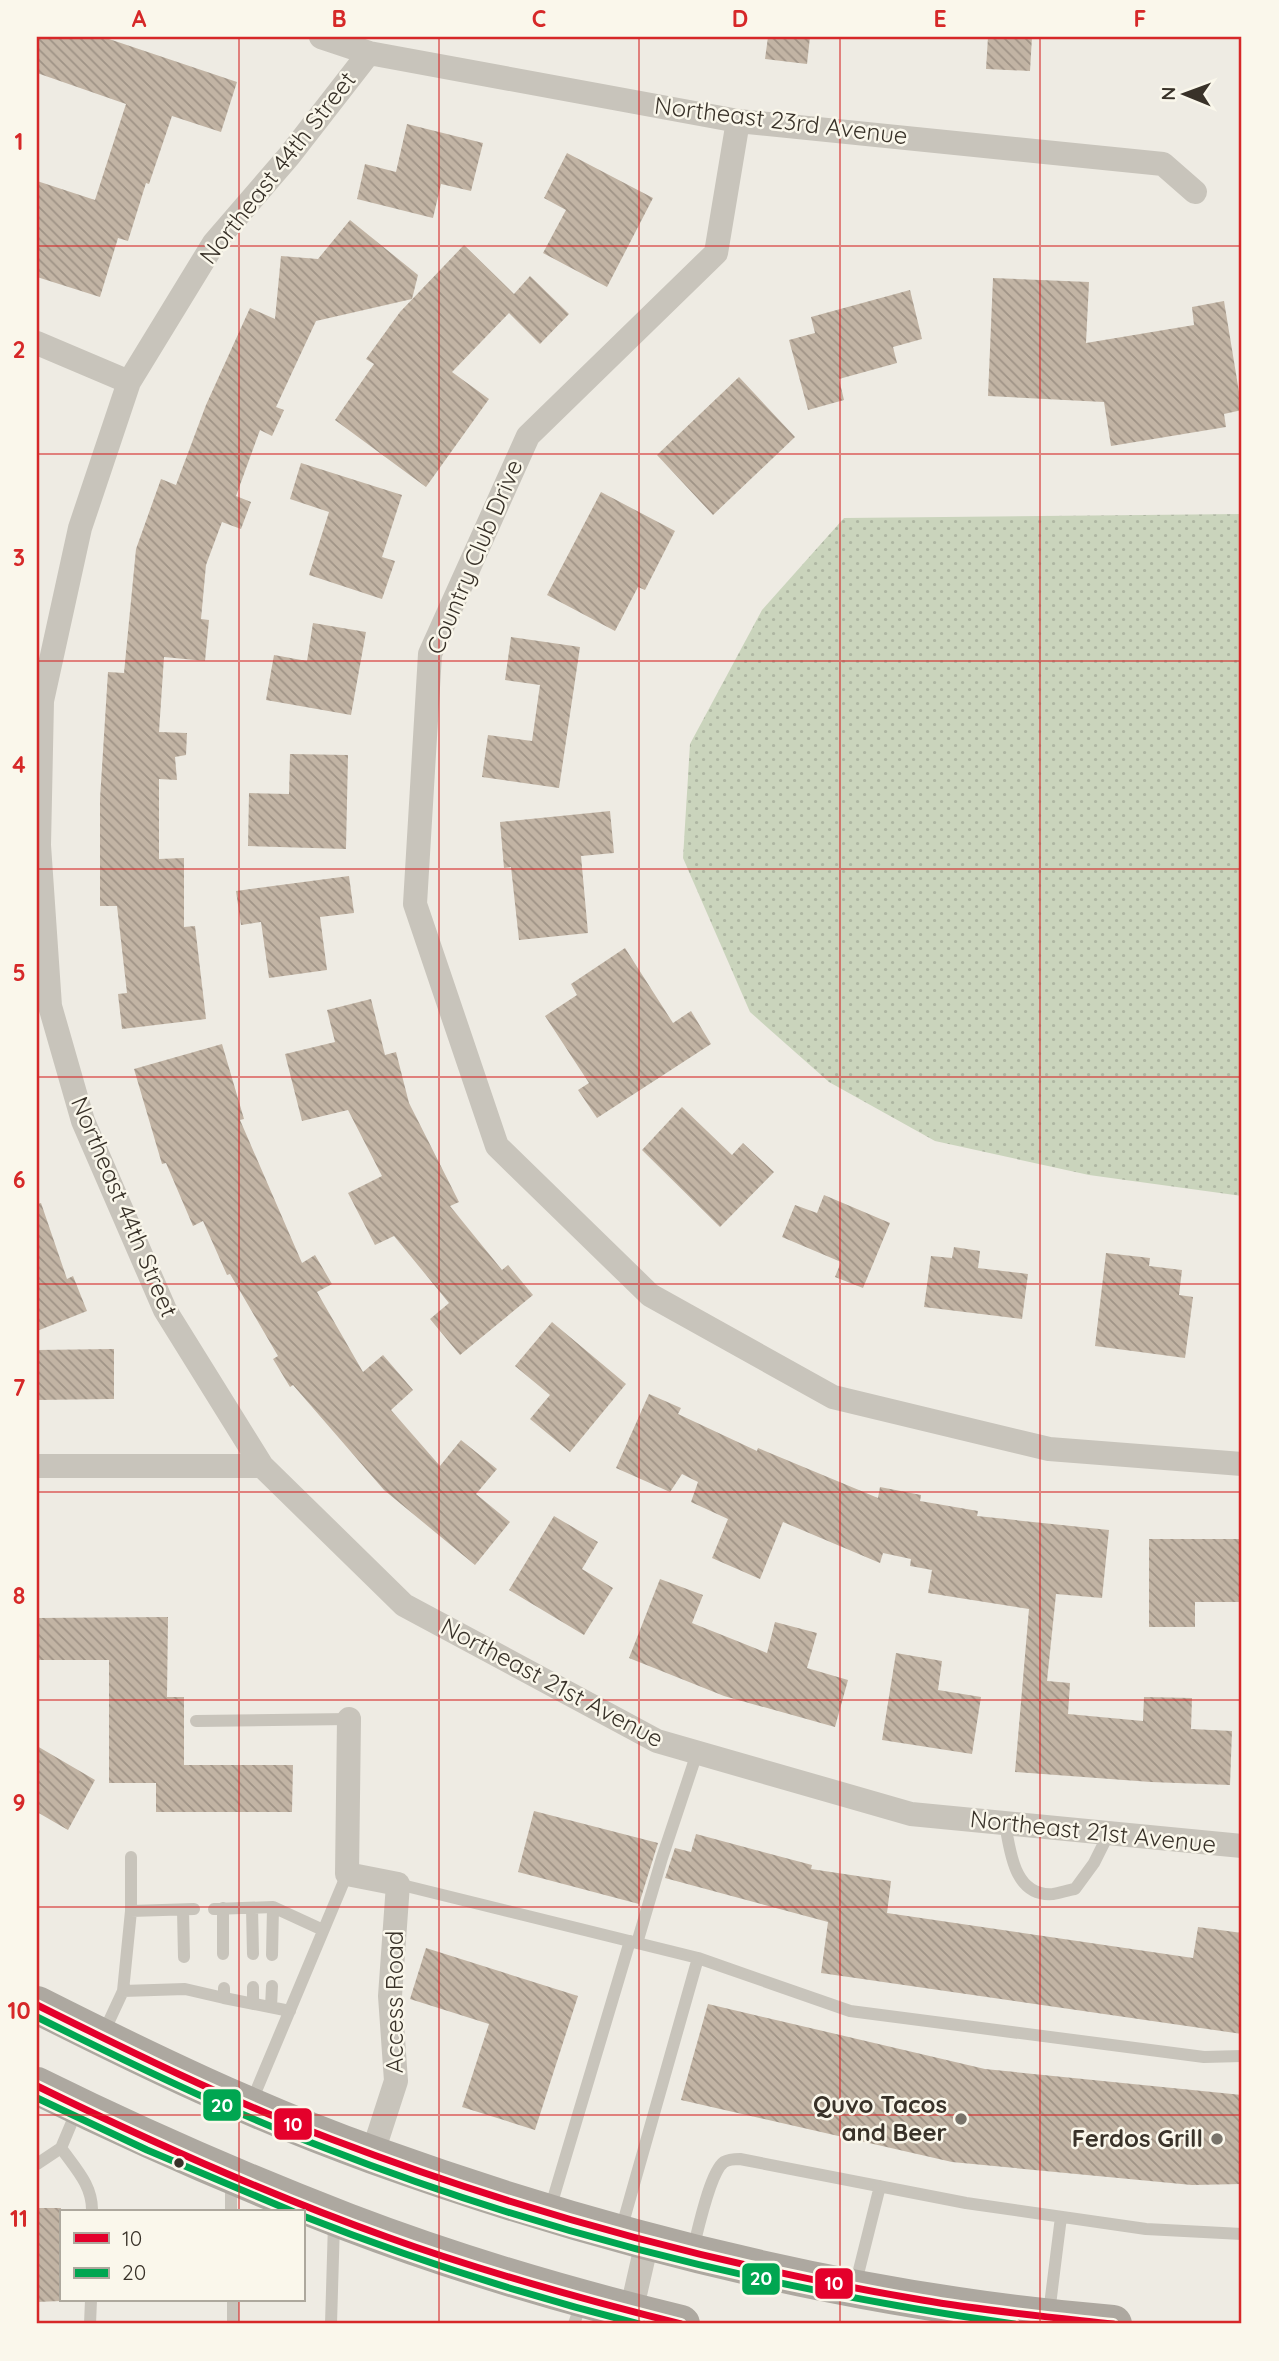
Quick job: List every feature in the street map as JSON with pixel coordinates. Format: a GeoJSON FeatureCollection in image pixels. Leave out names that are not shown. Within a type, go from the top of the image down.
{"type":"FeatureCollection","features":[{"type":"Feature","properties":{"kind":"main road"},"geometry":{"type":"LineString","coordinates":[[37,2005],[250,2105],[372,2155],[633,2238],[855,2290],[956,2306],[1113,2324]]}},
{"type":"Feature","properties":{"kind":"main road"},"geometry":{"type":"LineString","coordinates":[[37,2086],[78,2106],[231,2194],[303,2210]]}},
{"type":"Feature","properties":{"kind":"main road"},"geometry":{"type":"LineString","coordinates":[[304,2210],[334,2217],[488,2270],[579,2311],[631,2312],[681,2324]]}},
{"type":"Feature","properties":{"kind":"street","name":"Northeast 23rd Avenue"},"geometry":{"type":"LineString","coordinates":[[321,37],[369,53],[738,121],[1163,164],[1195,192]]}},
{"type":"Feature","properties":{"kind":"street","name":"Northeast 44th Street"},"geometry":{"type":"LineString","coordinates":[[262,1466],[165,1310],[83,1121],[50,1006],[39,845],[42,701],[80,528],[129,382],[214,243],[289,156],[369,53]]}},
{"type":"Feature","properties":{"kind":"street","name":"Country Club Drive"},"geometry":{"type":"LineString","coordinates":[[738,121],[716,253],[528,436],[430,654],[415,904],[497,1146],[650,1295],[833,1397],[1049,1449],[1242,1464]]}},
{"type":"Feature","properties":{"kind":"street"},"geometry":{"type":"LineString","coordinates":[[37,343],[129,382]]}},
{"type":"Feature","properties":{"kind":"street"},"geometry":{"type":"LineString","coordinates":[[37,1466],[262,1466]]}},
{"type":"Feature","properties":{"kind":"street","name":"Northeast 21st Avenue"},"geometry":{"type":"LineString","coordinates":[[262,1466],[404,1605],[657,1741],[911,1814],[1242,1846]]}},
{"type":"Feature","properties":{"kind":"street"},"geometry":{"type":"LineString","coordinates":[[349,1719],[346,1874],[398,1884]]}},
{"type":"Feature","properties":{"kind":"street","name":"Access Road"},"geometry":{"type":"LineString","coordinates":[[372,2155],[396,2081],[390,1996],[398,1884]]}},
{"type":"Feature","properties":{"kind":"street"},"geometry":{"type":"LineString","coordinates":[[631,2312],[633,2238]]}},
{"type":"Feature","properties":{"kind":"lane"},"geometry":{"type":"LineString","coordinates":[[196,1721],[349,1719]]}},
{"type":"Feature","properties":{"kind":"lane"},"geometry":{"type":"LineString","coordinates":[[549,2213],[697,1753]]}},
{"type":"Feature","properties":{"kind":"lane"},"geometry":{"type":"LineString","coordinates":[[1005,1823],[1011,1860],[1017,1875],[1031,1891],[1051,1894],[1075,1889],[1094,1863],[1109,1833]]}},
{"type":"Feature","properties":{"kind":"lane"},"geometry":{"type":"LineString","coordinates":[[101,2037],[123,1991],[131,1911],[131,1857]]}},
{"type":"Feature","properties":{"kind":"lane"},"geometry":{"type":"LineString","coordinates":[[250,2105],[346,1874]]}},
{"type":"Feature","properties":{"kind":"lane"},"geometry":{"type":"LineString","coordinates":[[398,1884],[698,1958],[850,2011],[1204,2057],[1242,2056]]}},
{"type":"Feature","properties":{"kind":"lane"},"geometry":{"type":"LineString","coordinates":[[223,1954],[218,1909],[273,1907],[323,1930]]}},
{"type":"Feature","properties":{"kind":"lane"},"geometry":{"type":"LineString","coordinates":[[272,1955],[273,1907]]}},
{"type":"Feature","properties":{"kind":"lane"},"geometry":{"type":"LineString","coordinates":[[252,1908],[253,1954]]}},
{"type":"Feature","properties":{"kind":"lane"},"geometry":{"type":"LineString","coordinates":[[131,1911],[189,1910],[184,1956]]}},
{"type":"Feature","properties":{"kind":"lane"},"geometry":{"type":"LineString","coordinates":[[633,2238],[698,1958]]}},
{"type":"Feature","properties":{"kind":"lane"},"geometry":{"type":"LineString","coordinates":[[253,1986],[253,2004]]}},
{"type":"Feature","properties":{"kind":"lane"},"geometry":{"type":"LineString","coordinates":[[271,2007],[272,1986]]}},
{"type":"Feature","properties":{"kind":"lane"},"geometry":{"type":"LineString","coordinates":[[123,1991],[185,1989],[224,1993],[253,2004],[289,2011]]}},
{"type":"Feature","properties":{"kind":"lane"},"geometry":{"type":"LineString","coordinates":[[37,2164],[61,2148],[78,2106]]}},
{"type":"Feature","properties":{"kind":"lane"},"geometry":{"type":"LineString","coordinates":[[61,2148],[88,2186],[92,2210]]}},
{"type":"Feature","properties":{"kind":"lane"},"geometry":{"type":"LineString","coordinates":[[692,2253],[713,2178],[727,2160],[740,2159],[966,2203],[1146,2229],[1242,2234]]}},
{"type":"Feature","properties":{"kind":"lane"},"geometry":{"type":"LineString","coordinates":[[855,2290],[880,2186]]}},
{"type":"Feature","properties":{"kind":"lane"},"geometry":{"type":"LineString","coordinates":[[331,2324],[334,2217]]}},
{"type":"Feature","properties":{"kind":"lane"},"geometry":{"type":"LineString","coordinates":[[1048,2317],[1061,2217]]}},
{"type":"Feature","properties":{"kind":"lane"},"geometry":{"type":"LineString","coordinates":[[90,2324],[91,2302]]}},
{"type":"Feature","properties":{"kind":"lane"},"geometry":{"type":"LineString","coordinates":[[233,2302],[233,2324]]}},
{"type":"Feature","properties":{"kind":"green space"},"geometry":{"type":"Polygon","coordinates":[[[1242,514],[1242,1196],[1089,1175],[935,1141],[829,1082],[750,1012],[683,858],[690,744],[762,610],[844,518],[1242,514]]]}},
{"type":"Feature","properties":{"kind":"building"},"geometry":{"type":"Polygon","coordinates":[[[37,37],[103,37],[237,82],[221,132],[172,116],[149,184],[146,183],[128,241],[118,238],[100,297],[37,277],[37,181],[95,200],[126,104],[37,73],[37,37]]]}},
{"type":"Feature","properties":{"kind":"building"},"geometry":{"type":"Polygon","coordinates":[[[768,37],[810,37],[807,64],[765,59],[768,37]]]}},
{"type":"Feature","properties":{"kind":"building"},"geometry":{"type":"Polygon","coordinates":[[[988,37],[1032,37],[1030,71],[986,69],[988,37]]]}},
{"type":"Feature","properties":{"kind":"building"},"geometry":{"type":"Polygon","coordinates":[[[407,124],[483,143],[471,191],[441,184],[433,218],[357,199],[365,164],[396,172],[407,124]]]}},
{"type":"Feature","properties":{"kind":"building"},"geometry":{"type":"Polygon","coordinates":[[[567,153],[653,198],[607,287],[543,253],[566,210],[544,198],[567,153]]]}},
{"type":"Feature","properties":{"kind":"building"},"geometry":{"type":"Polygon","coordinates":[[[350,220],[418,275],[412,299],[316,321],[276,407],[284,410],[272,436],[260,430],[236,496],[251,502],[241,529],[222,522],[206,565],[201,619],[209,620],[205,661],[164,657],[159,732],[187,733],[186,755],[175,757],[177,780],[159,779],[159,859],[184,858],[184,927],[195,926],[206,1019],[122,1029],[118,994],[127,993],[117,906],[100,906],[100,799],[108,672],[124,673],[136,549],[161,479],[176,485],[206,405],[250,308],[275,319],[281,256],[318,259],[350,220]]]}},
{"type":"Feature","properties":{"kind":"building"},"geometry":{"type":"Polygon","coordinates":[[[464,245],[514,294],[530,276],[569,314],[540,344],[509,313],[452,372],[489,399],[426,487],[335,420],[374,364],[366,359],[400,312],[464,245]]]}},
{"type":"Feature","properties":{"kind":"building"},"geometry":{"type":"Polygon","coordinates":[[[993,278],[1089,282],[1086,343],[1194,325],[1192,307],[1224,301],[1242,410],[1224,414],[1226,427],[1111,446],[1104,402],[988,396],[993,278]]]}},
{"type":"Feature","properties":{"kind":"building"},"geometry":{"type":"Polygon","coordinates":[[[910,290],[922,339],[893,347],[897,363],[839,379],[844,400],[808,410],[789,340],[815,333],[811,317],[910,290]]]}},
{"type":"Feature","properties":{"kind":"building"},"geometry":{"type":"Polygon","coordinates":[[[739,377],[795,437],[713,515],[657,455],[739,377]]]}},
{"type":"Feature","properties":{"kind":"building"},"geometry":{"type":"Polygon","coordinates":[[[301,463],[402,495],[382,557],[395,561],[382,599],[309,575],[329,512],[290,499],[301,463]]]}},
{"type":"Feature","properties":{"kind":"building"},"geometry":{"type":"Polygon","coordinates":[[[601,492],[675,531],[645,590],[638,587],[615,631],[547,595],[601,492]]]}},
{"type":"Feature","properties":{"kind":"building"},"geometry":{"type":"Polygon","coordinates":[[[313,623],[366,632],[351,715],[266,700],[274,655],[307,661],[313,623]]]}},
{"type":"Feature","properties":{"kind":"building"},"geometry":{"type":"Polygon","coordinates":[[[511,637],[580,647],[559,788],[482,777],[488,735],[532,741],[540,685],[505,680],[511,637]]]}},
{"type":"Feature","properties":{"kind":"building"},"geometry":{"type":"Polygon","coordinates":[[[290,754],[348,755],[346,849],[248,846],[249,793],[289,794],[290,754]]]}},
{"type":"Feature","properties":{"kind":"building"},"geometry":{"type":"Polygon","coordinates":[[[610,811],[614,853],[581,856],[588,933],[519,940],[511,867],[504,868],[500,822],[610,811]]]}},
{"type":"Feature","properties":{"kind":"building"},"geometry":{"type":"Polygon","coordinates":[[[349,876],[354,913],[320,917],[327,970],[269,978],[261,922],[241,925],[236,891],[349,876]]]}},
{"type":"Feature","properties":{"kind":"building"},"geometry":{"type":"Polygon","coordinates":[[[625,948],[673,1023],[691,1011],[711,1044],[597,1118],[578,1090],[589,1083],[545,1016],[577,995],[571,984],[625,948]]]}},
{"type":"Feature","properties":{"kind":"building"},"geometry":{"type":"Polygon","coordinates":[[[371,999],[385,1055],[396,1052],[409,1103],[459,1202],[450,1206],[502,1270],[508,1265],[533,1295],[460,1355],[430,1319],[449,1303],[394,1236],[375,1245],[348,1193],[382,1176],[348,1110],[302,1121],[285,1054],[335,1042],[327,1010],[371,999]]]}},
{"type":"Feature","properties":{"kind":"building"},"geometry":{"type":"Polygon","coordinates":[[[222,1044],[244,1119],[240,1120],[302,1263],[315,1255],[332,1284],[317,1292],[363,1372],[383,1355],[413,1390],[391,1410],[440,1466],[461,1440],[497,1469],[476,1494],[510,1522],[475,1565],[384,1490],[293,1385],[290,1387],[273,1359],[278,1356],[230,1274],[227,1275],[203,1221],[193,1226],[166,1163],[162,1164],[134,1069],[222,1044]]]}},
{"type":"Feature","properties":{"kind":"building"},"geometry":{"type":"Polygon","coordinates":[[[682,1107],[732,1155],[743,1143],[774,1172],[720,1227],[642,1150],[682,1107]]]}},
{"type":"Feature","properties":{"kind":"building"},"geometry":{"type":"Polygon","coordinates":[[[824,1195],[890,1223],[863,1288],[835,1277],[841,1262],[782,1237],[795,1205],[817,1213],[824,1195]]]}},
{"type":"Feature","properties":{"kind":"building"},"geometry":{"type":"Polygon","coordinates":[[[41,1203],[67,1279],[73,1276],[87,1311],[37,1331],[37,1204],[41,1203]]]}},
{"type":"Feature","properties":{"kind":"building"},"geometry":{"type":"Polygon","coordinates":[[[954,1247],[980,1251],[978,1268],[1028,1274],[1022,1319],[924,1307],[931,1256],[952,1258],[954,1247]]]}},
{"type":"Feature","properties":{"kind":"building"},"geometry":{"type":"Polygon","coordinates":[[[1106,1253],[1150,1258],[1149,1266],[1182,1270],[1179,1295],[1193,1297],[1185,1358],[1095,1346],[1106,1253]]]}},
{"type":"Feature","properties":{"kind":"building"},"geometry":{"type":"Polygon","coordinates":[[[552,1322],[626,1384],[570,1452],[530,1419],[550,1395],[515,1366],[552,1322]]]}},
{"type":"Feature","properties":{"kind":"building"},"geometry":{"type":"Polygon","coordinates":[[[114,1349],[114,1399],[37,1400],[37,1350],[114,1349]]]}},
{"type":"Feature","properties":{"kind":"building"},"geometry":{"type":"Polygon","coordinates":[[[649,1394],[681,1408],[678,1414],[757,1451],[758,1448],[878,1498],[880,1487],[921,1495],[920,1501],[978,1511],[977,1516],[1109,1530],[1102,1598],[1056,1594],[1047,1681],[1070,1683],[1068,1714],[1143,1721],[1144,1697],[1192,1698],[1191,1729],[1232,1731],[1230,1785],[1015,1772],[1029,1609],[928,1593],[932,1570],[910,1566],[911,1559],[883,1553],[880,1563],[783,1522],[760,1579],[712,1558],[728,1519],[691,1502],[698,1482],[682,1474],[670,1492],[616,1468],[649,1394]]]}},
{"type":"Feature","properties":{"kind":"building"},"geometry":{"type":"Polygon","coordinates":[[[554,1516],[598,1542],[582,1569],[613,1588],[584,1635],[509,1590],[554,1516]]]}},
{"type":"Feature","properties":{"kind":"building"},"geometry":{"type":"Polygon","coordinates":[[[1149,1539],[1241,1539],[1240,1602],[1195,1602],[1195,1627],[1149,1627],[1149,1539]]]}},
{"type":"Feature","properties":{"kind":"building"},"geometry":{"type":"Polygon","coordinates":[[[660,1579],[703,1595],[692,1623],[767,1653],[775,1622],[817,1633],[807,1668],[848,1680],[835,1727],[724,1696],[629,1658],[660,1579]]]}},
{"type":"Feature","properties":{"kind":"building"},"geometry":{"type":"Polygon","coordinates":[[[168,1617],[167,1697],[184,1697],[184,1765],[293,1765],[292,1812],[156,1812],[156,1783],[109,1783],[109,1660],[37,1660],[37,1618],[168,1617]]]}},
{"type":"Feature","properties":{"kind":"building"},"geometry":{"type":"Polygon","coordinates":[[[896,1653],[942,1661],[938,1690],[981,1697],[972,1754],[882,1740],[896,1653]]]}},
{"type":"Feature","properties":{"kind":"building"},"geometry":{"type":"Polygon","coordinates":[[[37,1746],[95,1780],[68,1830],[37,1812],[37,1746]]]}},
{"type":"Feature","properties":{"kind":"building"},"geometry":{"type":"Polygon","coordinates":[[[534,1811],[658,1843],[639,1904],[518,1872],[534,1811]]]}},
{"type":"Feature","properties":{"kind":"building"},"geometry":{"type":"Polygon","coordinates":[[[696,1834],[812,1865],[811,1869],[891,1881],[887,1913],[1193,1958],[1198,1927],[1242,1933],[1242,2034],[821,1973],[828,1922],[665,1878],[675,1848],[691,1852],[696,1834]]]}},
{"type":"Feature","properties":{"kind":"building"},"geometry":{"type":"Polygon","coordinates":[[[426,1948],[578,1996],[535,2130],[462,2107],[489,2024],[410,1999],[426,1948]]]}},
{"type":"Feature","properties":{"kind":"building"},"geometry":{"type":"Polygon","coordinates":[[[708,2004],[985,2069],[1242,2095],[1242,2184],[1192,2185],[952,2162],[681,2100],[708,2004]]]}},
{"type":"Feature","properties":{"kind":"building"},"geometry":{"type":"Polygon","coordinates":[[[37,2208],[61,2208],[60,2301],[37,2302],[37,2208]]]}},
{"type":"Feature","properties":{"kind":"transit line","name":"10"},"geometry":{"type":"LineString","coordinates":[[37,2005],[256,2109],[403,2165],[549,2213],[697,2253],[846,2286],[1017,2314],[1113,2324]]}},
{"type":"Feature","properties":{"kind":"transit line","name":"20"},"geometry":{"type":"LineString","coordinates":[[37,2017],[251,2118],[325,2148],[493,2208],[751,2277],[926,2311],[1014,2324]]}},
{"type":"Feature","properties":{"kind":"transit line","name":"10"},"geometry":{"type":"LineString","coordinates":[[37,2086],[210,2166],[298,2203],[423,2250],[570,2295],[681,2324]]}},
{"type":"Feature","properties":{"kind":"transit line","name":"20"},"geometry":{"type":"LineString","coordinates":[[37,2098],[147,2150],[289,2210]]}},
{"type":"Feature","properties":{"kind":"transit line","name":"20"},"geometry":{"type":"LineString","coordinates":[[304,2216],[469,2275],[639,2324]]}},
{"type":"Feature","properties":{"kind":"place","name":"Quvo Tacos and Beer"},"geometry":{"type":"Point","coordinates":[961,2119]}},
{"type":"Feature","properties":{"kind":"place","name":"Ferdos Grill"},"geometry":{"type":"Point","coordinates":[1217,2139]}}]}
